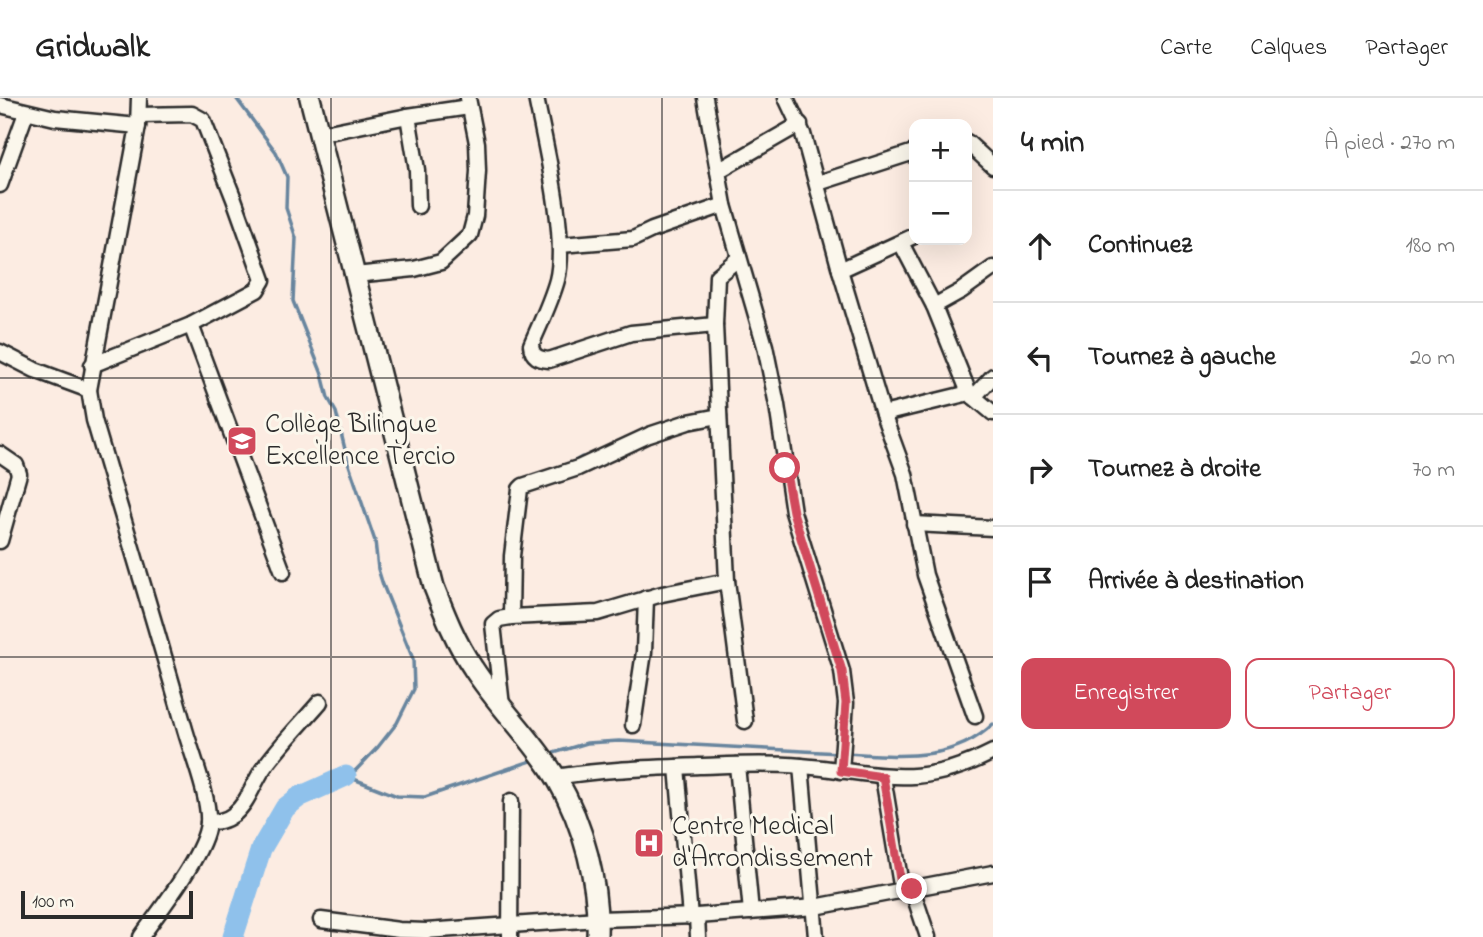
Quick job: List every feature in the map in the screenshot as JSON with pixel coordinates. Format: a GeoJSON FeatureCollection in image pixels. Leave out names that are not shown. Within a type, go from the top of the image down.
{"type":"FeatureCollection","features":[{"type":"Feature","properties":{"kind":"main road"},"geometry":{"type":"LineString","coordinates":[[310,98],[434,587],[461,649],[553,774],[583,837],[597,928]]}},
{"type":"Feature","properties":{"kind":"street"},"geometry":{"type":"LineString","coordinates":[[139,98],[139,120],[89,390],[94,420],[206,804],[208,822],[205,837],[197,852],[141,937]]}},
{"type":"Feature","properties":{"kind":"street"},"geometry":{"type":"LineString","coordinates":[[536,98],[560,245],[557,279],[531,345],[532,352],[536,357],[549,360],[631,333],[715,325]]}},
{"type":"Feature","properties":{"kind":"street"},"geometry":{"type":"LineString","coordinates":[[705,98],[724,205],[765,346],[793,512],[842,671],[846,703],[841,771]]}},
{"type":"Feature","properties":{"kind":"street"},"geometry":{"type":"LineString","coordinates":[[786,98],[800,124],[883,414],[905,474],[925,575],[975,716]]}},
{"type":"Feature","properties":{"kind":"street"},"geometry":{"type":"LineString","coordinates":[[319,134],[468,103],[477,143],[478,171],[475,216],[470,235],[441,262],[414,269],[355,275]]}},
{"type":"Feature","properties":{"kind":"street"},"geometry":{"type":"LineString","coordinates":[[0,105],[55,118],[139,120],[192,114],[203,120],[234,198],[263,281],[257,290],[191,325],[92,365]]}},
{"type":"Feature","properties":{"kind":"street"},"geometry":{"type":"LineString","coordinates":[[0,185],[26,113]]}},
{"type":"Feature","properties":{"kind":"street"},"geometry":{"type":"LineString","coordinates":[[408,116],[417,170],[418,206]]}},
{"type":"Feature","properties":{"kind":"street"},"geometry":{"type":"LineString","coordinates":[[718,171],[800,124]]}},
{"type":"Feature","properties":{"kind":"street"},"geometry":{"type":"LineString","coordinates":[[972,147],[993,166]]}},
{"type":"Feature","properties":{"kind":"street"},"geometry":{"type":"LineString","coordinates":[[818,183],[909,154]]}},
{"type":"Feature","properties":{"kind":"street"},"geometry":{"type":"LineString","coordinates":[[560,245],[633,239],[724,205]]}},
{"type":"Feature","properties":{"kind":"street"},"geometry":{"type":"LineString","coordinates":[[840,270],[908,240],[971,395],[993,413]]}},
{"type":"Feature","properties":{"kind":"street"},"geometry":{"type":"LineString","coordinates":[[739,258],[717,276],[715,325],[727,581],[745,721]]}},
{"type":"Feature","properties":{"kind":"street"},"geometry":{"type":"LineString","coordinates":[[934,306],[993,268]]}},
{"type":"Feature","properties":{"kind":"street"},"geometry":{"type":"LineString","coordinates":[[191,325],[283,572]]}},
{"type":"Feature","properties":{"kind":"street"},"geometry":{"type":"LineString","coordinates":[[0,352],[35,370],[89,390]]}},
{"type":"Feature","properties":{"kind":"street"},"geometry":{"type":"LineString","coordinates":[[883,414],[971,395],[993,376]]}},
{"type":"Feature","properties":{"kind":"street"},"geometry":{"type":"LineString","coordinates":[[511,617],[512,556],[520,489],[523,486],[578,468],[649,435],[688,422],[719,416]]}},
{"type":"Feature","properties":{"kind":"street"},"geometry":{"type":"LineString","coordinates":[[0,454],[16,465],[19,474],[0,541]]}},
{"type":"Feature","properties":{"kind":"street"},"geometry":{"type":"LineString","coordinates":[[914,524],[993,528]]}},
{"type":"Feature","properties":{"kind":"street"},"geometry":{"type":"LineString","coordinates":[[502,707],[494,624],[499,618],[598,613],[646,598],[727,581]]}},
{"type":"Feature","properties":{"kind":"street"},"geometry":{"type":"LineString","coordinates":[[633,725],[644,652],[646,598]]}},
{"type":"Feature","properties":{"kind":"street"},"geometry":{"type":"LineString","coordinates":[[208,822],[222,822],[235,813],[246,801],[261,771],[320,702]]}},
{"type":"Feature","properties":{"kind":"street"},"geometry":{"type":"LineString","coordinates":[[553,774],[737,765],[801,766],[883,777],[917,777],[948,772],[993,752]]}},
{"type":"Feature","properties":{"kind":"street"},"geometry":{"type":"LineString","coordinates":[[737,765],[751,912]]}},
{"type":"Feature","properties":{"kind":"street"},"geometry":{"type":"LineString","coordinates":[[801,766],[816,937]]}},
{"type":"Feature","properties":{"kind":"street"},"geometry":{"type":"LineString","coordinates":[[677,767],[698,937]]}},
{"type":"Feature","properties":{"kind":"street"},"geometry":{"type":"LineString","coordinates":[[883,777],[907,890],[928,937]]}},
{"type":"Feature","properties":{"kind":"street"},"geometry":{"type":"LineString","coordinates":[[511,801],[511,931]]}},
{"type":"Feature","properties":{"kind":"street"},"geometry":{"type":"LineString","coordinates":[[321,920],[399,930],[511,931],[597,928],[815,907],[993,873]]}},
{"type":"Feature","properties":{"kind":"waterway"},"geometry":{"type":"LineString","coordinates":[[236,98],[276,152],[287,177],[286,208],[296,238],[293,301],[322,374],[328,398],[336,412],[348,462],[375,541],[378,569],[413,659],[414,689],[397,723],[356,770],[346,776]]}},
{"type":"Feature","properties":{"kind":"waterway"},"geometry":{"type":"LineString","coordinates":[[570,464],[582,457]]}},
{"type":"Feature","properties":{"kind":"waterway"},"geometry":{"type":"LineString","coordinates":[[846,753],[904,755],[942,751],[977,737],[993,724]]}},
{"type":"Feature","properties":{"kind":"waterway"},"geometry":{"type":"LineString","coordinates":[[547,755],[587,743],[619,741],[839,753]]}},
{"type":"Feature","properties":{"kind":"waterway"},"geometry":{"type":"LineString","coordinates":[[346,776],[397,796],[425,797],[537,759]]}},
{"type":"Feature","properties":{"kind":"waterway"},"geometry":{"type":"LineString","coordinates":[[233,937],[261,849],[285,808],[299,797],[346,776]]}},
{"type":"Feature","properties":{"kind":"place","name":"Collège Bilingue Excellence Tercio"},"geometry":{"type":"Point","coordinates":[242,441]}},
{"type":"Feature","properties":{"kind":"place","name":"Centre Medical d'Arrondissement"},"geometry":{"type":"Point","coordinates":[649,843]}},
{"type":"Feature","properties":{"kind":"route"},"geometry":{"type":"LineString","coordinates":[[785,468],[793,512],[842,671],[846,703],[841,771],[883,777],[902,891],[912,889]]}}]}
